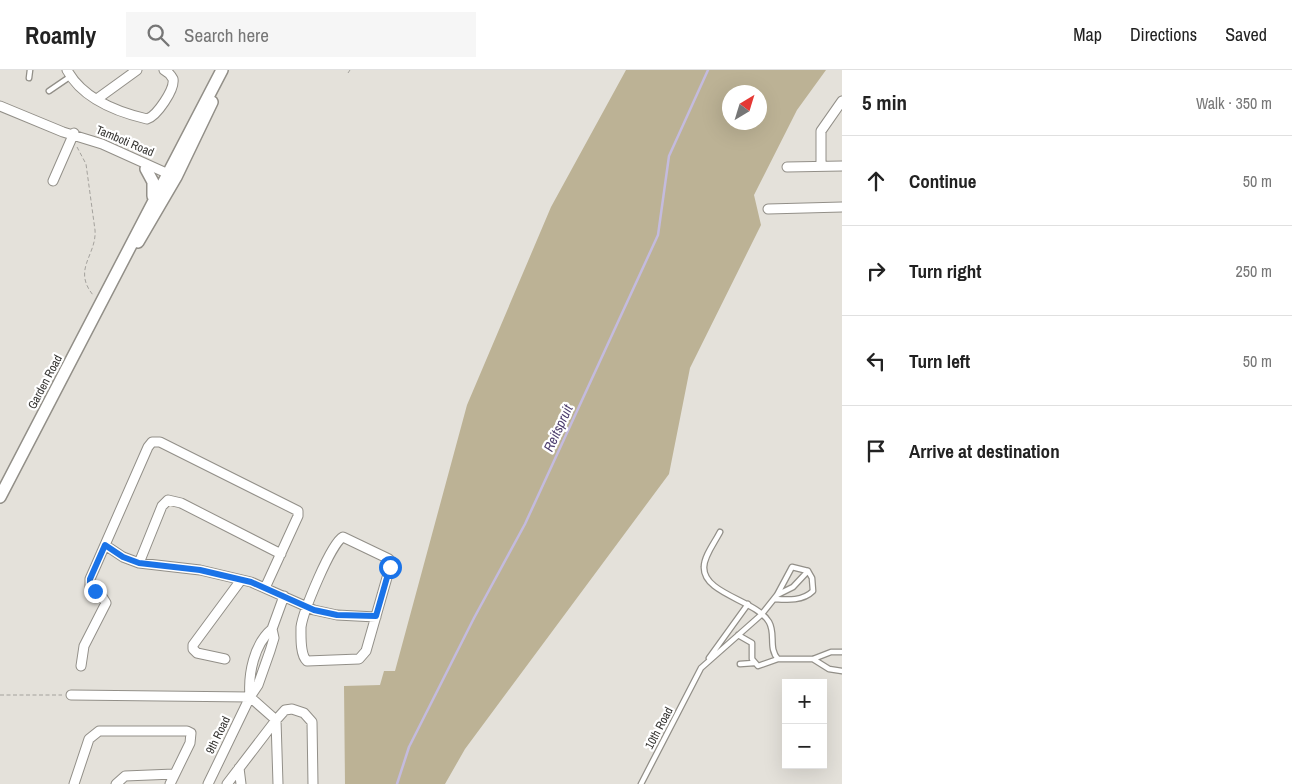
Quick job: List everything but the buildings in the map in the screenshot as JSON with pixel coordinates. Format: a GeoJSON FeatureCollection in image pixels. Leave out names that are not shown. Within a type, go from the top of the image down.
{"type":"FeatureCollection","features":[{"type":"Feature","properties":{"kind":"street"},"geometry":{"type":"LineString","coordinates":[[97,99],[137,70]]}},
{"type":"Feature","properties":{"kind":"street"},"geometry":{"type":"LineString","coordinates":[[69,73],[81,90],[97,99],[139,117],[150,118],[158,112],[173,84],[172,76],[164,70]]}},
{"type":"Feature","properties":{"kind":"street","name":"Garden Road"},"geometry":{"type":"LineString","coordinates":[[114,279],[147,228],[170,177],[220,86],[223,70]]}},
{"type":"Feature","properties":{"kind":"street"},"geometry":{"type":"LineString","coordinates":[[821,166],[821,131],[842,101]]}},
{"type":"Feature","properties":{"kind":"street","name":"Tamboti Road"},"geometry":{"type":"LineString","coordinates":[[0,106],[146,169],[170,177]]}},
{"type":"Feature","properties":{"kind":"street"},"geometry":{"type":"LineString","coordinates":[[54,181],[72,138]]}},
{"type":"Feature","properties":{"kind":"street","name":"Tamboti Road"},"geometry":{"type":"LineString","coordinates":[[72,138],[102,144],[170,177]]}},
{"type":"Feature","properties":{"kind":"street"},"geometry":{"type":"LineString","coordinates":[[787,167],[842,166]]}},
{"type":"Feature","properties":{"kind":"street"},"geometry":{"type":"LineString","coordinates":[[146,169],[153,182],[153,200]]}},
{"type":"Feature","properties":{"kind":"street","name":"Garden Road"},"geometry":{"type":"LineString","coordinates":[[0,497],[102,303],[153,200],[170,177]]}},
{"type":"Feature","properties":{"kind":"street"},"geometry":{"type":"LineString","coordinates":[[768,209],[842,207]]}},
{"type":"Feature","properties":{"kind":"street"},"geometry":{"type":"LineString","coordinates":[[80,666],[84,646],[106,603],[101,594],[92,590],[89,584],[148,447],[155,441],[298,511],[298,516],[265,588]]}},
{"type":"Feature","properties":{"kind":"street"},"geometry":{"type":"LineString","coordinates":[[139,563],[162,506],[168,500],[181,503],[280,554]]}},
{"type":"Feature","properties":{"kind":"street"},"geometry":{"type":"LineString","coordinates":[[343,536],[390,559],[390,567],[363,657],[359,659],[307,661],[303,651],[301,627],[307,607],[335,545],[343,536]]}},
{"type":"Feature","properties":{"kind":"street"},"geometry":{"type":"LineString","coordinates":[[105,545],[123,557],[139,563],[200,570],[240,580],[265,588],[307,607],[337,615],[376,616]]}},
{"type":"Feature","properties":{"kind":"street"},"geometry":{"type":"LineString","coordinates":[[225,659],[197,654],[192,649],[240,580]]}},
{"type":"Feature","properties":{"kind":"street"},"geometry":{"type":"LineString","coordinates":[[250,697],[249,683],[258,647],[261,640],[272,629],[284,596]]}},
{"type":"Feature","properties":{"kind":"street","name":"9th Road"},"geometry":{"type":"LineString","coordinates":[[208,784],[250,697],[258,685],[274,638],[272,629]]}},
{"type":"Feature","properties":{"kind":"street"},"geometry":{"type":"LineString","coordinates":[[71,696],[250,697],[276,720],[278,784]]}},
{"type":"Feature","properties":{"kind":"street"},"geometry":{"type":"LineString","coordinates":[[228,784],[276,720],[285,710],[292,708],[299,709],[310,717],[312,722],[313,784]]}},
{"type":"Feature","properties":{"kind":"street"},"geometry":{"type":"LineString","coordinates":[[74,784],[89,739],[99,731],[187,731],[191,733],[190,742],[170,784]]}},
{"type":"Feature","properties":{"kind":"street"},"geometry":{"type":"LineString","coordinates":[[239,768],[241,784]]}},
{"type":"Feature","properties":{"kind":"street"},"geometry":{"type":"LineString","coordinates":[[116,784],[125,776],[174,774]]}},
{"type":"Feature","properties":{"kind":"lane"},"geometry":{"type":"LineString","coordinates":[[29,78],[30,70]]}},
{"type":"Feature","properties":{"kind":"lane"},"geometry":{"type":"LineString","coordinates":[[49,91],[69,73]]}},
{"type":"Feature","properties":{"kind":"lane"},"geometry":{"type":"LineString","coordinates":[[720,532],[706,560],[705,574],[714,586],[756,608],[769,622],[774,654],[778,659]]}},
{"type":"Feature","properties":{"kind":"lane"},"geometry":{"type":"LineString","coordinates":[[707,661],[762,615],[776,597],[792,567],[808,571],[812,578],[813,591],[808,595],[788,600],[776,597]]}},
{"type":"Feature","properties":{"kind":"lane"},"geometry":{"type":"LineString","coordinates":[[776,597],[793,587],[808,571]]}},
{"type":"Feature","properties":{"kind":"lane"},"geometry":{"type":"LineString","coordinates":[[707,661],[748,604]]}},
{"type":"Feature","properties":{"kind":"lane"},"geometry":{"type":"LineString","coordinates":[[738,635],[752,643],[754,663]]}},
{"type":"Feature","properties":{"kind":"lane"},"geometry":{"type":"LineString","coordinates":[[740,664],[754,663],[764,665],[778,659],[813,659],[832,652],[842,652]]}},
{"type":"Feature","properties":{"kind":"lane"},"geometry":{"type":"LineString","coordinates":[[813,659],[829,669],[842,671]]}},
{"type":"Feature","properties":{"kind":"lane","name":"10th Road"},"geometry":{"type":"LineString","coordinates":[[641,784],[694,680],[707,661]]}},
{"type":"Feature","properties":{"kind":"path"},"geometry":{"type":"LineString","coordinates":[[72,138],[86,164],[95,230],[94,241],[84,268],[84,278],[90,293],[102,303]]}},
{"type":"Feature","properties":{"kind":"path"},"geometry":{"type":"LineString","coordinates":[[0,695],[71,696]]}},
{"type":"Feature","properties":{"kind":"shaded area","name":"Reitspruit"},"geometry":{"type":"Polygon","coordinates":[[[626,70],[826,70],[797,110],[754,195],[761,225],[690,368],[669,474],[465,749],[445,784],[345,784],[344,686],[380,685],[384,671],[395,671],[467,405],[551,207],[626,70]]]}},
{"type":"Feature","properties":{"kind":"waterway","name":"Reitspruit"},"geometry":{"type":"LineString","coordinates":[[397,784],[409,747],[474,618],[525,524],[658,235],[669,156],[708,70]]}},
{"type":"Feature","properties":{"kind":"route"},"geometry":{"type":"LineString","coordinates":[[95,591],[90,588],[90,579],[105,545],[130,561],[148,565],[184,567],[251,582],[314,610],[337,615],[376,616],[390,567]]}}]}
